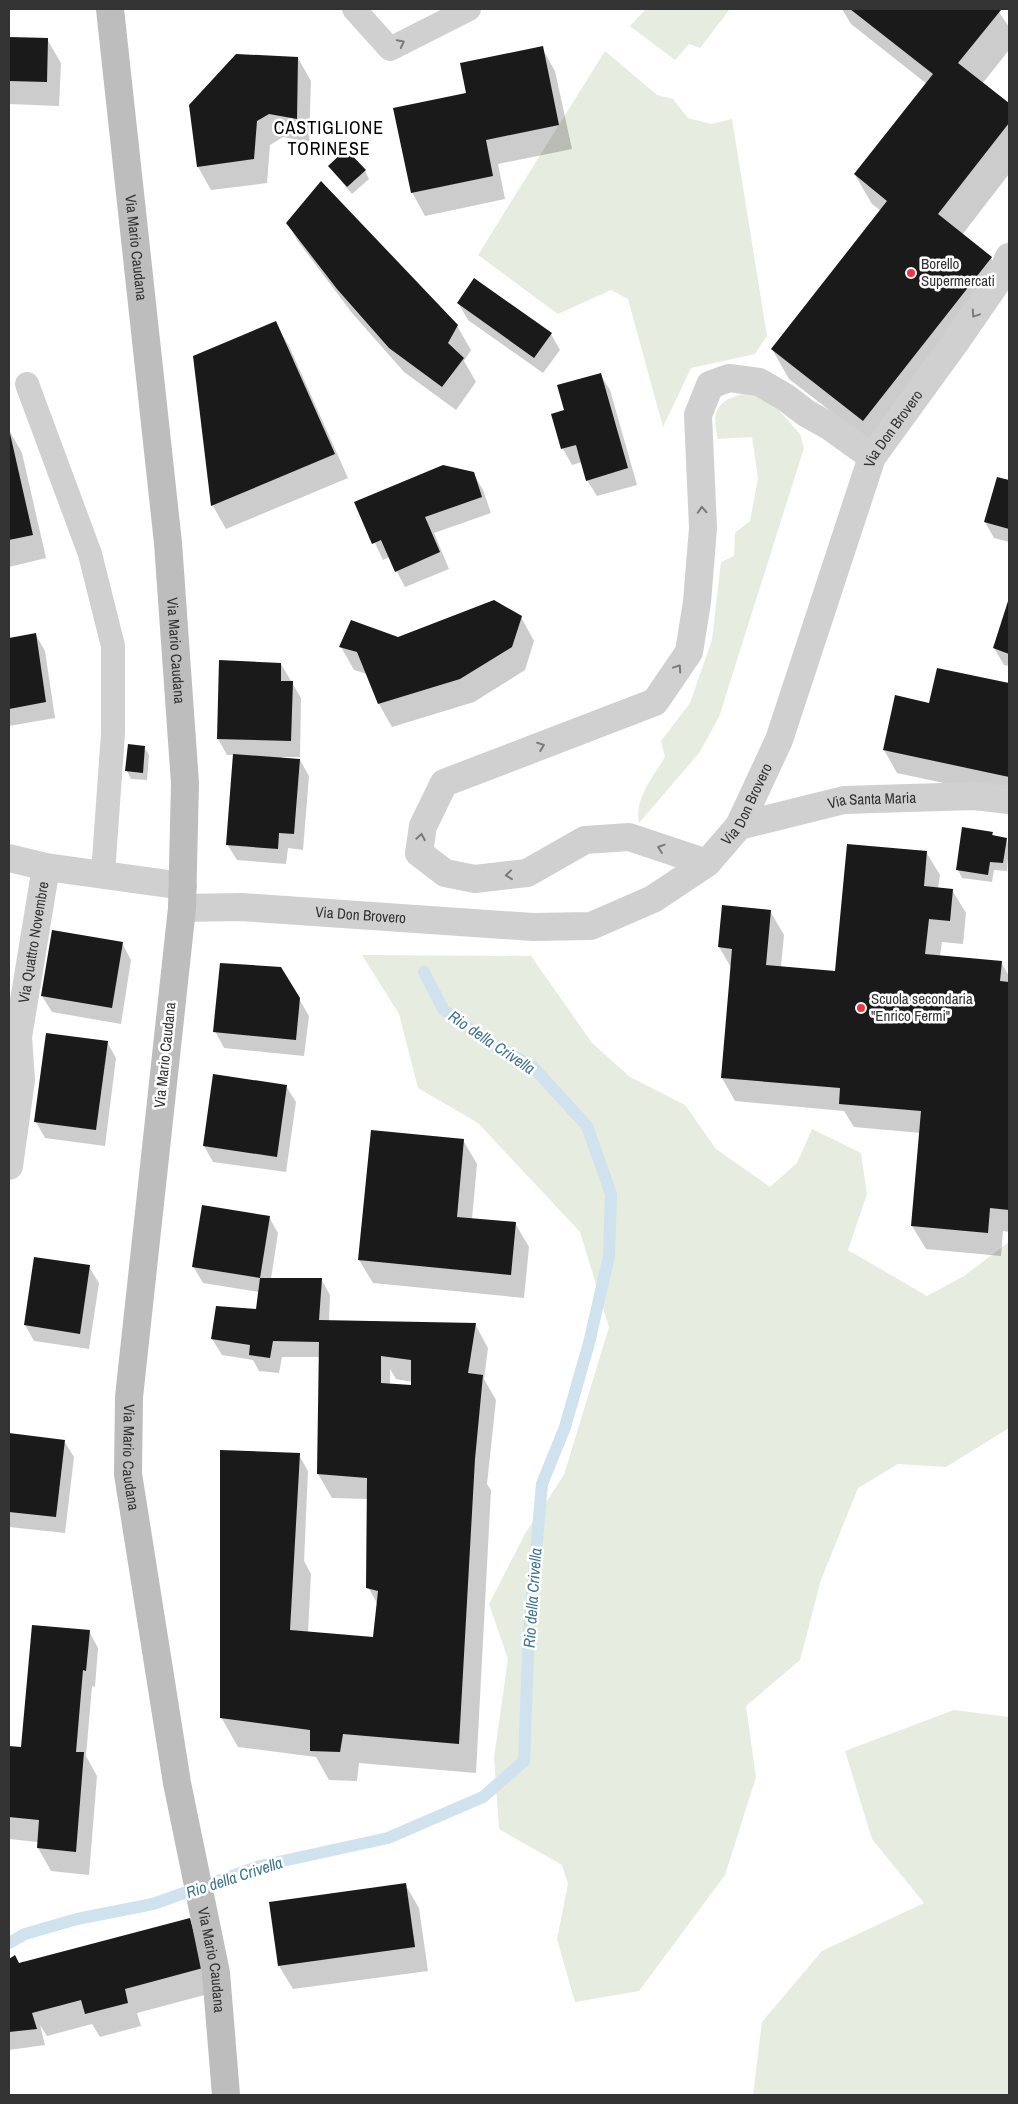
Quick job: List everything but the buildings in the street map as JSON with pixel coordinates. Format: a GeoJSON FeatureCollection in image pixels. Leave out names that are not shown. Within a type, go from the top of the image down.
{"type":"FeatureCollection","features":[{"type":"Feature","properties":{"kind":"main road","name":"Via Mario Caudana"},"geometry":{"type":"LineString","coordinates":[[110,9],[168,544],[185,783],[182,897],[129,1406],[128,1474],[176,1783],[216,1972],[226,2095]]}},
{"type":"Feature","properties":{"kind":"street","name":"Via Don Brovero"},"geometry":{"type":"LineString","coordinates":[[182,897],[241,907],[533,927],[591,926],[653,899],[707,863],[739,826],[779,740],[872,457],[1001,276],[1009,257]]}},
{"type":"Feature","properties":{"kind":"street"},"geometry":{"type":"LineString","coordinates":[[707,863],[629,837],[585,840],[527,873],[475,878],[445,873],[419,853],[423,826],[444,783],[655,702],[688,652],[697,602],[703,528],[698,415],[710,385],[729,378],[759,382],[786,397],[806,414],[829,426],[872,457]]}},
{"type":"Feature","properties":{"kind":"street","name":"Via Santa Maria"},"geometry":{"type":"LineString","coordinates":[[739,826],[844,800],[974,796],[1009,800]]}},
{"type":"Feature","properties":{"kind":"street","name":"Via Quattro Novembre"},"geometry":{"type":"LineString","coordinates":[[9,858],[46,867],[103,874],[182,897]]}},
{"type":"Feature","properties":{"kind":"street","name":"Via Quattro Novembre"},"geometry":{"type":"LineString","coordinates":[[9,1166],[21,1080],[18,1037],[46,867]]}},
{"type":"Feature","properties":{"kind":"lane"},"geometry":{"type":"LineString","coordinates":[[354,9],[390,49],[469,9]]}},
{"type":"Feature","properties":{"kind":"lane"},"geometry":{"type":"LineString","coordinates":[[26,384],[90,554],[113,646],[113,733],[103,874]]}},
{"type":"Feature","properties":{"kind":"shaded area"},"geometry":{"type":"Polygon","coordinates":[[[646,9],[730,9],[700,48],[689,44],[675,60],[630,26],[646,9]]]}},
{"type":"Feature","properties":{"kind":"shaded area"},"geometry":{"type":"Polygon","coordinates":[[[605,51],[657,95],[673,99],[688,118],[711,124],[732,119],[767,336],[755,354],[691,368],[663,427],[628,299],[611,290],[558,314],[478,255],[605,51]]]}},
{"type":"Feature","properties":{"kind":"shaded area"},"geometry":{"type":"Polygon","coordinates":[[[748,393],[766,396],[800,434],[804,448],[719,717],[699,753],[639,823],[639,805],[642,797],[650,780],[665,757],[661,741],[690,703],[712,640],[721,562],[734,556],[735,533],[750,521],[758,478],[752,437],[718,439],[715,420],[719,407],[724,402],[738,395],[748,393]]]}},
{"type":"Feature","properties":{"kind":"shaded area"},"geometry":{"type":"Polygon","coordinates":[[[362,955],[531,956],[592,1043],[630,1077],[685,1105],[716,1149],[770,1187],[797,1163],[812,1129],[861,1153],[867,1194],[848,1250],[927,1296],[964,1276],[1009,1242],[1009,1428],[946,1467],[898,1464],[858,1488],[821,1580],[800,1660],[746,1706],[756,1777],[725,1875],[639,1991],[575,2002],[557,1939],[568,1884],[562,1865],[499,1829],[494,1758],[508,1659],[489,1604],[526,1532],[564,1475],[609,1327],[580,1232],[478,1123],[418,1088],[399,1014],[362,955]]]}},
{"type":"Feature","properties":{"kind":"shaded area"},"geometry":{"type":"Polygon","coordinates":[[[954,1710],[1009,1717],[1009,2095],[753,2095],[762,2022],[822,1951],[924,1903],[872,1839],[845,1751],[954,1710]]]}},
{"type":"Feature","properties":{"kind":"waterway","name":"Rio della Crivella"},"geometry":{"type":"LineString","coordinates":[[9,1943],[25,1934],[77,1919],[153,1904],[260,1866],[388,1838],[483,1797],[524,1761],[529,1631],[542,1484],[565,1427],[589,1343],[609,1256],[611,1194],[587,1126],[533,1067],[481,1037],[443,1009],[424,972]]}},
{"type":"Feature","properties":{"kind":"place","name":"Borello Supermercati"},"geometry":{"type":"Point","coordinates":[911,273]}},
{"type":"Feature","properties":{"kind":"place","name":"Scuola secondaria \"Enrico Fermi\""},"geometry":{"type":"Point","coordinates":[861,1008]}},
{"type":"Feature","properties":{"kind":"district","name":"CASTIGLIONE TORINESE"},"geometry":{"type":"Point","coordinates":[329,138]}}]}
